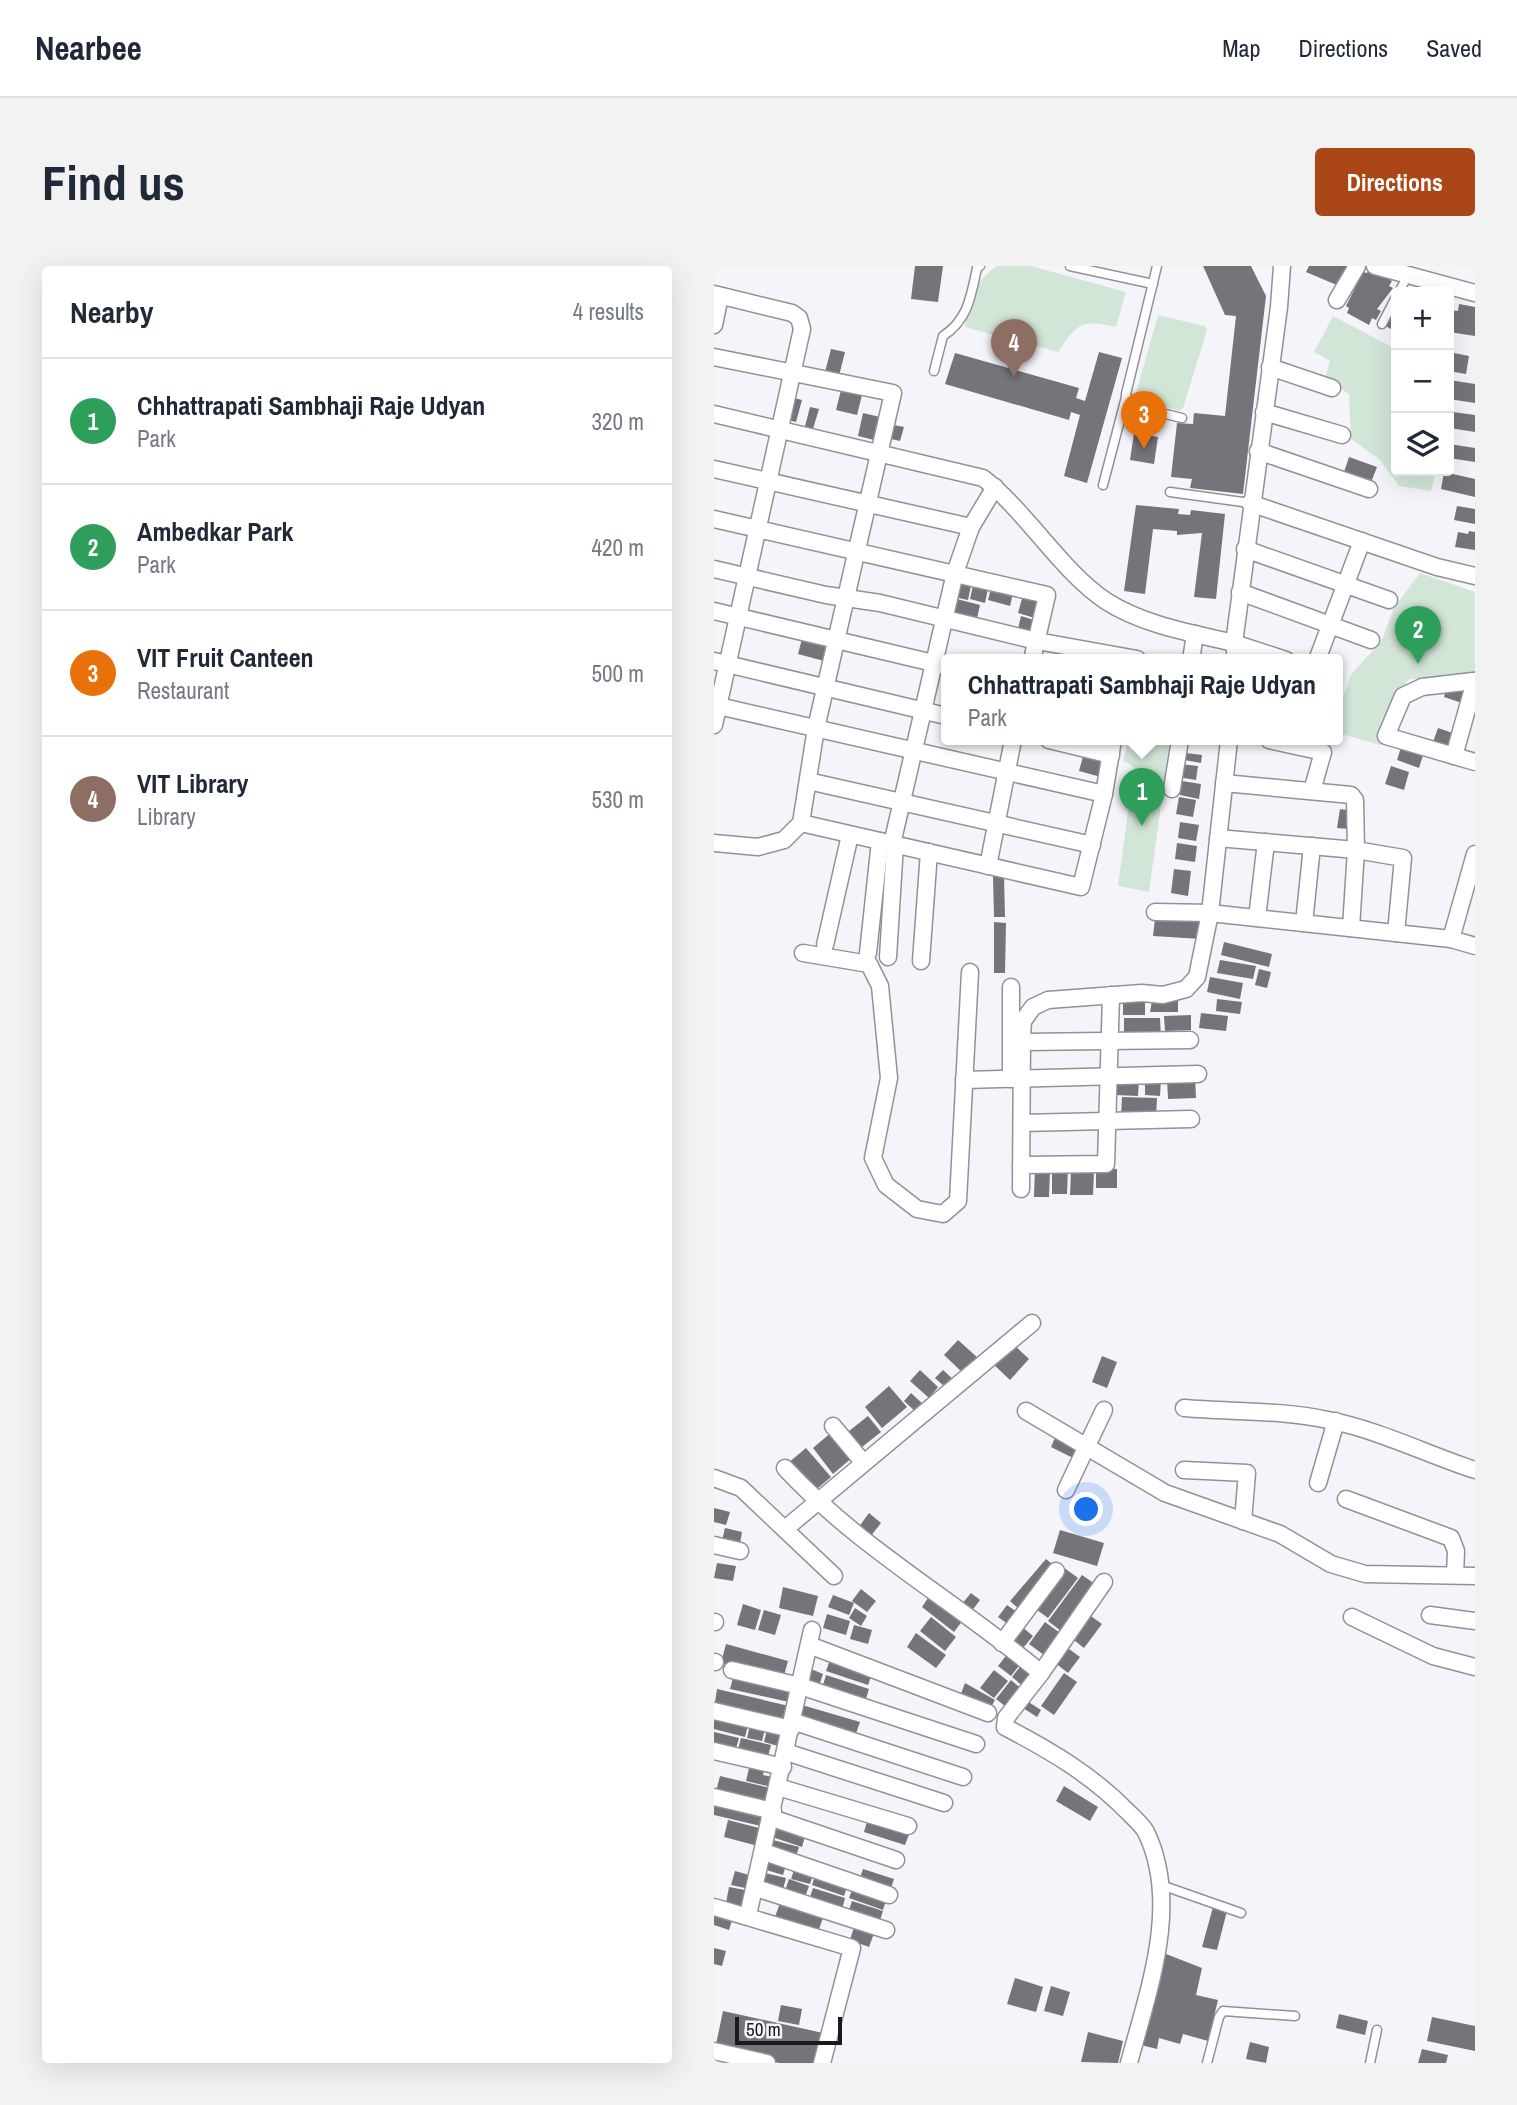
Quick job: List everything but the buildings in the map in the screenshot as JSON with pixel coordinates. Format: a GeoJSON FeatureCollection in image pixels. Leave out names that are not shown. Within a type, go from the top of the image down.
{"type":"FeatureCollection","features":[{"type":"Feature","properties":{"kind":"street"},"geometry":{"type":"LineString","coordinates":[[714,414],[983,478],[995,487],[1104,599],[1162,625],[1195,634],[1235,652],[1250,503],[1282,274],[1290,266]]}},
{"type":"Feature","properties":{"kind":"street"},"geometry":{"type":"LineString","coordinates":[[1337,300],[1357,266]]}},
{"type":"Feature","properties":{"kind":"street"},"geometry":{"type":"LineString","coordinates":[[1375,266],[1441,287]]}},
{"type":"Feature","properties":{"kind":"street"},"geometry":{"type":"LineString","coordinates":[[1454,291],[1475,293]]}},
{"type":"Feature","properties":{"kind":"street"},"geometry":{"type":"LineString","coordinates":[[714,325],[717,295],[792,313],[799,318],[802,329],[738,616],[721,663],[714,725]]}},
{"type":"Feature","properties":{"kind":"street"},"geometry":{"type":"LineString","coordinates":[[714,357],[893,393],[816,728],[801,823],[784,840],[758,847],[714,843]]}},
{"type":"Feature","properties":{"kind":"street"},"geometry":{"type":"LineString","coordinates":[[1270,367],[1332,388]]}},
{"type":"Feature","properties":{"kind":"street"},"geometry":{"type":"LineString","coordinates":[[1264,412],[1342,435]]}},
{"type":"Feature","properties":{"kind":"street"},"geometry":{"type":"LineString","coordinates":[[1258,451],[1369,489]]}},
{"type":"Feature","properties":{"kind":"street"},"geometry":{"type":"LineString","coordinates":[[714,469],[971,527]]}},
{"type":"Feature","properties":{"kind":"street"},"geometry":{"type":"LineString","coordinates":[[868,953],[889,843],[902,802],[923,710],[940,665],[944,619],[955,573],[971,527],[995,487]]}},
{"type":"Feature","properties":{"kind":"street"},"geometry":{"type":"LineString","coordinates":[[1250,503],[1437,567],[1475,576]]}},
{"type":"Feature","properties":{"kind":"street"},"geometry":{"type":"LineString","coordinates":[[714,519],[1047,595],[1034,654]]}},
{"type":"Feature","properties":{"kind":"street"},"geometry":{"type":"LineString","coordinates":[[1319,654],[1362,541]]}},
{"type":"Feature","properties":{"kind":"street"},"geometry":{"type":"LineString","coordinates":[[1245,549],[1389,600]]}},
{"type":"Feature","properties":{"kind":"street"},"geometry":{"type":"LineString","coordinates":[[714,569],[1037,641],[1109,654]]}},
{"type":"Feature","properties":{"kind":"street"},"geometry":{"type":"LineString","coordinates":[[1240,592],[1371,640]]}},
{"type":"Feature","properties":{"kind":"street"},"geometry":{"type":"LineString","coordinates":[[714,611],[940,665]]}},
{"type":"Feature","properties":{"kind":"street"},"geometry":{"type":"LineString","coordinates":[[1192,654],[1195,634]]}},
{"type":"Feature","properties":{"kind":"street"},"geometry":{"type":"LineString","coordinates":[[721,663],[941,715]]}},
{"type":"Feature","properties":{"kind":"street"},"geometry":{"type":"LineString","coordinates":[[1454,756],[1474,681],[1422,687],[1403,696],[1386,736],[1454,756],[1475,762]]}},
{"type":"Feature","properties":{"kind":"street"},"geometry":{"type":"LineString","coordinates":[[716,706],[1104,794]]}},
{"type":"Feature","properties":{"kind":"street"},"geometry":{"type":"LineString","coordinates":[[988,866],[1012,745]]}},
{"type":"Feature","properties":{"kind":"street"},"geometry":{"type":"LineString","coordinates":[[801,823],[1081,887],[1104,794],[1112,747],[1094,745]]}},
{"type":"Feature","properties":{"kind":"street"},"geometry":{"type":"LineString","coordinates":[[1172,789],[1179,745]]}},
{"type":"Feature","properties":{"kind":"street"},"geometry":{"type":"LineString","coordinates":[[1016,1079],[1023,1021],[1033,1007],[1048,1000],[1111,995],[1163,995],[1186,989],[1200,968],[1210,913],[1228,745]]}},
{"type":"Feature","properties":{"kind":"street"},"geometry":{"type":"LineString","coordinates":[[1312,791],[1324,746]]}},
{"type":"Feature","properties":{"kind":"street"},"geometry":{"type":"LineString","coordinates":[[808,781],[1092,845]]}},
{"type":"Feature","properties":{"kind":"street"},"geometry":{"type":"LineString","coordinates":[[1224,783],[1350,795],[1356,800],[1351,928]]}},
{"type":"Feature","properties":{"kind":"street"},"geometry":{"type":"LineString","coordinates":[[824,945],[850,835]]}},
{"type":"Feature","properties":{"kind":"street"},"geometry":{"type":"LineString","coordinates":[[1218,838],[1356,850],[1403,858],[1396,933]]}},
{"type":"Feature","properties":{"kind":"street"},"geometry":{"type":"LineString","coordinates":[[1257,918],[1266,842]]}},
{"type":"Feature","properties":{"kind":"street"},"geometry":{"type":"LineString","coordinates":[[888,957],[889,843]]}},
{"type":"Feature","properties":{"kind":"street"},"geometry":{"type":"LineString","coordinates":[[1304,923],[1312,846]]}},
{"type":"Feature","properties":{"kind":"street"},"geometry":{"type":"LineString","coordinates":[[922,961],[929,852]]}},
{"type":"Feature","properties":{"kind":"street"},"geometry":{"type":"LineString","coordinates":[[1451,939],[1475,855]]}},
{"type":"Feature","properties":{"kind":"street"},"geometry":{"type":"LineString","coordinates":[[1155,912],[1210,913],[1451,939],[1475,946]]}},
{"type":"Feature","properties":{"kind":"street"},"geometry":{"type":"LineString","coordinates":[[803,953],[869,964],[880,986],[889,1078],[873,1158],[886,1185],[917,1209],[943,1214],[958,1201],[970,972]]}},
{"type":"Feature","properties":{"kind":"street"},"geometry":{"type":"LineString","coordinates":[[1011,987],[1016,1079],[1022,1123],[1021,1189]]}},
{"type":"Feature","properties":{"kind":"street"},"geometry":{"type":"LineString","coordinates":[[1021,1166],[1106,1164],[1111,995]]}},
{"type":"Feature","properties":{"kind":"street"},"geometry":{"type":"LineString","coordinates":[[1022,1042],[1191,1040]]}},
{"type":"Feature","properties":{"kind":"street"},"geometry":{"type":"LineString","coordinates":[[964,1080],[1198,1074]]}},
{"type":"Feature","properties":{"kind":"street"},"geometry":{"type":"LineString","coordinates":[[1022,1123],[1191,1119]]}},
{"type":"Feature","properties":{"kind":"street"},"geometry":{"type":"LineString","coordinates":[[785,1529],[1032,1323]]}},
{"type":"Feature","properties":{"kind":"street"},"geometry":{"type":"LineString","coordinates":[[1184,1408],[1336,1421],[1475,1470]]}},
{"type":"Feature","properties":{"kind":"street"},"geometry":{"type":"LineString","coordinates":[[1066,1490],[1104,1410]]}},
{"type":"Feature","properties":{"kind":"street"},"geometry":{"type":"LineString","coordinates":[[1026,1412],[1165,1493],[1280,1534],[1347,1571],[1475,1576]]}},
{"type":"Feature","properties":{"kind":"street"},"geometry":{"type":"LineString","coordinates":[[1318,1483],[1336,1421]]}},
{"type":"Feature","properties":{"kind":"street"},"geometry":{"type":"LineString","coordinates":[[833,1426],[863,1462]]}},
{"type":"Feature","properties":{"kind":"street"},"geometry":{"type":"LineString","coordinates":[[785,1468],[817,1502],[860,1539],[1041,1673]]}},
{"type":"Feature","properties":{"kind":"street"},"geometry":{"type":"LineString","coordinates":[[1184,1470],[1247,1473],[1243,1521]]}},
{"type":"Feature","properties":{"kind":"street"},"geometry":{"type":"LineString","coordinates":[[714,1478],[741,1488],[834,1576]]}},
{"type":"Feature","properties":{"kind":"street"},"geometry":{"type":"LineString","coordinates":[[1346,1500],[1451,1538],[1456,1551],[1455,1575]]}},
{"type":"Feature","properties":{"kind":"street"},"geometry":{"type":"LineString","coordinates":[[714,1545],[740,1551]]}},
{"type":"Feature","properties":{"kind":"street"},"geometry":{"type":"LineString","coordinates":[[1002,1643],[1056,1572]]}},
{"type":"Feature","properties":{"kind":"street"},"geometry":{"type":"LineString","coordinates":[[1104,1582],[1006,1718],[1005,1727],[1059,1755],[1104,1787],[1145,1830],[1160,1874],[1161,1917],[1129,2063]]}},
{"type":"Feature","properties":{"kind":"street"},"geometry":{"type":"LineString","coordinates":[[1430,1615],[1475,1621]]}},
{"type":"Feature","properties":{"kind":"street"},"geometry":{"type":"LineString","coordinates":[[1352,1618],[1433,1656],[1475,1667]]}},
{"type":"Feature","properties":{"kind":"street"},"geometry":{"type":"LineString","coordinates":[[748,1915],[810,1638],[988,1713]]}},
{"type":"Feature","properties":{"kind":"street"},"geometry":{"type":"LineString","coordinates":[[732,1670],[800,1686],[976,1744]]}},
{"type":"Feature","properties":{"kind":"street"},"geometry":{"type":"LineString","coordinates":[[714,1711],[792,1725],[962,1777]]}},
{"type":"Feature","properties":{"kind":"street"},"geometry":{"type":"LineString","coordinates":[[714,1751],[784,1760],[944,1803]]}},
{"type":"Feature","properties":{"kind":"street"},"geometry":{"type":"LineString","coordinates":[[778,1787],[908,1826]]}},
{"type":"Feature","properties":{"kind":"street"},"geometry":{"type":"LineString","coordinates":[[714,1797],[772,1814],[896,1860]]}},
{"type":"Feature","properties":{"kind":"street"},"geometry":{"type":"LineString","coordinates":[[764,1852],[889,1895]]}},
{"type":"Feature","properties":{"kind":"street"},"geometry":{"type":"LineString","coordinates":[[756,1888],[886,1930]]}},
{"type":"Feature","properties":{"kind":"street"},"geometry":{"type":"LineString","coordinates":[[714,1907],[852,1948],[822,2063]]}},
{"type":"Feature","properties":{"kind":"street"},"geometry":{"type":"LineString","coordinates":[[714,2052],[767,2063]]}},
{"type":"Feature","properties":{"kind":"lane"},"geometry":{"type":"LineString","coordinates":[[934,371],[943,336],[958,326],[968,306],[977,268],[980,266]]}},
{"type":"Feature","properties":{"kind":"lane"},"geometry":{"type":"LineString","coordinates":[[1070,266],[1153,284]]}},
{"type":"Feature","properties":{"kind":"lane"},"geometry":{"type":"LineString","coordinates":[[1103,485],[1157,266]]}},
{"type":"Feature","properties":{"kind":"lane"},"geometry":{"type":"LineString","coordinates":[[1402,287],[1408,275]]}},
{"type":"Feature","properties":{"kind":"lane"},"geometry":{"type":"LineString","coordinates":[[1382,324],[1391,307]]}},
{"type":"Feature","properties":{"kind":"lane"},"geometry":{"type":"LineString","coordinates":[[1126,394],[1128,405],[1182,418]]}},
{"type":"Feature","properties":{"kind":"lane"},"geometry":{"type":"LineString","coordinates":[[1170,492],[1250,503]]}},
{"type":"Feature","properties":{"kind":"lane"},"geometry":{"type":"LineString","coordinates":[[1161,1885],[1241,1913]]}},
{"type":"Feature","properties":{"kind":"lane"},"geometry":{"type":"LineString","coordinates":[[1207,2063],[1223,2011],[1295,2016]]}},
{"type":"Feature","properties":{"kind":"lane"},"geometry":{"type":"LineString","coordinates":[[1370,2063],[1377,2030]]}},
{"type":"Feature","properties":{"kind":"green space"},"geometry":{"type":"Polygon","coordinates":[[[997,266],[1031,266],[1126,292],[1116,327],[1095,323],[1081,326],[1070,335],[1058,352],[965,327],[974,292],[983,278],[997,266]]]}},
{"type":"Feature","properties":{"kind":"green space"},"geometry":{"type":"Polygon","coordinates":[[[1158,315],[1205,326],[1207,330],[1183,408],[1179,411],[1135,397],[1158,315]]]}},
{"type":"Feature","properties":{"kind":"green space"},"geometry":{"type":"Polygon","coordinates":[[[1333,316],[1391,346],[1391,475],[1380,460],[1351,439],[1349,394],[1325,379],[1330,361],[1314,352],[1333,316]]]}},
{"type":"Feature","properties":{"kind":"green space"},"geometry":{"type":"Polygon","coordinates":[[[1392,476],[1435,476],[1431,491],[1399,486],[1392,476]]]}},
{"type":"Feature","properties":{"kind":"green space"},"geometry":{"type":"Polygon","coordinates":[[[1420,573],[1475,592],[1475,675],[1409,679],[1393,700],[1380,745],[1343,734],[1343,699],[1351,674],[1381,642],[1394,608],[1420,573]]]}},
{"type":"Feature","properties":{"kind":"green space"},"geometry":{"type":"Polygon","coordinates":[[[1127,745],[1169,745],[1149,892],[1118,886],[1134,767],[1123,761],[1127,745]]]}},
{"type":"Feature","properties":{"kind":"place","name":"VIT Library"},"geometry":{"type":"Point","coordinates":[1014,377]}},
{"type":"Feature","properties":{"kind":"place","name":"VIT Fruit Canteen"},"geometry":{"type":"Point","coordinates":[1144,449]}},
{"type":"Feature","properties":{"kind":"place","name":"Ambedkar Park"},"geometry":{"type":"Point","coordinates":[1418,664]}},
{"type":"Feature","properties":{"kind":"place","name":"Chhattrapati Sambhaji Raje Udyan"},"geometry":{"type":"Point","coordinates":[1142,826]}}]}
